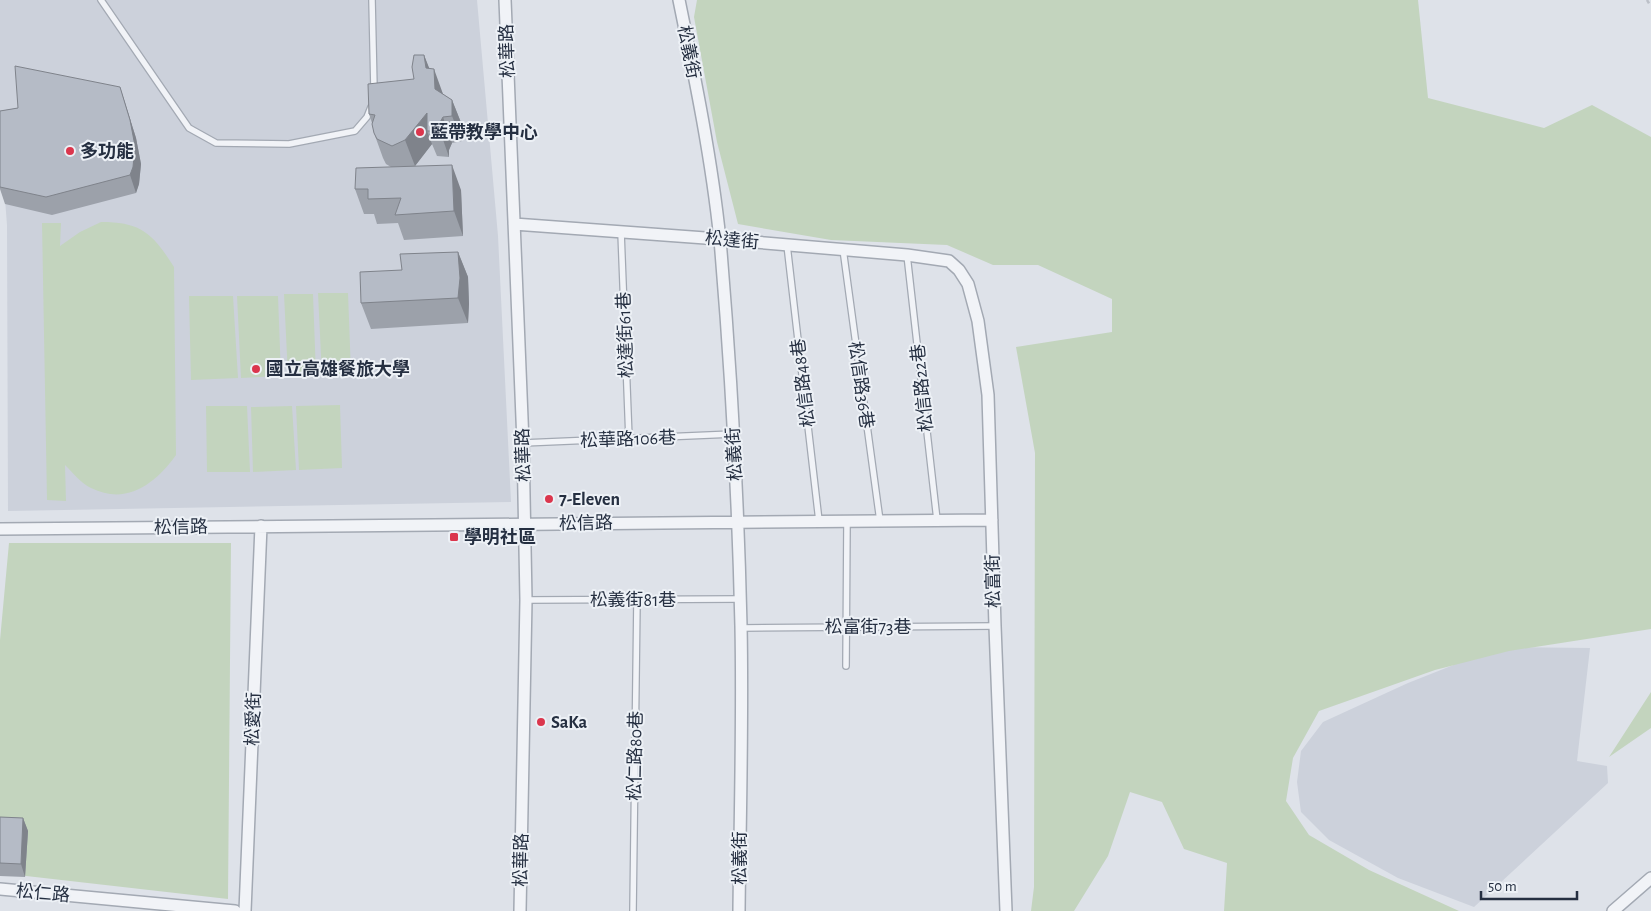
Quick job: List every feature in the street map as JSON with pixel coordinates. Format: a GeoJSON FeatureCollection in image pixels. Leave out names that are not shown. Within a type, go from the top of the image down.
{"type":"FeatureCollection","features":[{"type":"Feature","properties":{"kind":"street","name":"松華路"},"geometry":{"type":"LineString","coordinates":[[505,0],[525,524],[526,600],[520,911]]}},
{"type":"Feature","properties":{"kind":"street","name":"松義街"},"geometry":{"type":"LineString","coordinates":[[679,0],[709,158],[720,239],[738,521],[741,628],[740,911]]}},
{"type":"Feature","properties":{"kind":"street","name":"松達街"},"geometry":{"type":"LineString","coordinates":[[514,224],[843,249],[949,261]]}},
{"type":"Feature","properties":{"kind":"street","name":"松富街"},"geometry":{"type":"LineString","coordinates":[[949,261],[959,270],[968,284],[978,321],[988,396],[994,626],[1006,911]]}},
{"type":"Feature","properties":{"kind":"street","name":"松信路"},"geometry":{"type":"LineString","coordinates":[[0,529],[819,520],[847,522],[992,520]]}},
{"type":"Feature","properties":{"kind":"street","name":"松愛街"},"geometry":{"type":"LineString","coordinates":[[245,911],[261,526]]}},
{"type":"Feature","properties":{"kind":"street"},"geometry":{"type":"LineString","coordinates":[[1613,911],[1651,878]]}},
{"type":"Feature","properties":{"kind":"street","name":"松仁路"},"geometry":{"type":"LineString","coordinates":[[0,889],[235,911]]}},
{"type":"Feature","properties":{"kind":"lane"},"geometry":{"type":"LineString","coordinates":[[101,0],[189,128],[216,142],[289,144],[354,132],[367,117],[375,98],[372,0]]}},
{"type":"Feature","properties":{"kind":"lane","name":"松達街61巷"},"geometry":{"type":"LineString","coordinates":[[621,232],[629,439]]}},
{"type":"Feature","properties":{"kind":"lane","name":"松信路48巷"},"geometry":{"type":"LineString","coordinates":[[787,245],[819,520]]}},
{"type":"Feature","properties":{"kind":"lane","name":"松信路36巷"},"geometry":{"type":"LineString","coordinates":[[843,249],[880,521]]}},
{"type":"Feature","properties":{"kind":"lane","name":"松信路22巷"},"geometry":{"type":"LineString","coordinates":[[908,255],[937,520]]}},
{"type":"Feature","properties":{"kind":"lane","name":"松華路106巷"},"geometry":{"type":"LineString","coordinates":[[523,443],[733,434]]}},
{"type":"Feature","properties":{"kind":"lane"},"geometry":{"type":"LineString","coordinates":[[846,666],[847,522]]}},
{"type":"Feature","properties":{"kind":"lane","name":"松義街81巷"},"geometry":{"type":"LineString","coordinates":[[526,600],[740,599]]}},
{"type":"Feature","properties":{"kind":"lane","name":"松仁路80巷"},"geometry":{"type":"LineString","coordinates":[[633,911],[637,600]]}},
{"type":"Feature","properties":{"kind":"lane","name":"松富街73巷"},"geometry":{"type":"LineString","coordinates":[[741,628],[994,626]]}},
{"type":"Feature","properties":{"kind":"path"},"geometry":{"type":"LineString","coordinates":[[1647,0],[1651,7]]}},
{"type":"Feature","properties":{"kind":"shaded area","name":"國立高雄餐旅大學"},"geometry":{"type":"Polygon","coordinates":[[[0,0],[477,0],[498,236],[511,502],[8,511],[7,225],[0,135],[0,0]]]}},
{"type":"Feature","properties":{"kind":"shaded area"},"geometry":{"type":"Polygon","coordinates":[[[1499,647],[1590,648],[1577,761],[1607,766],[1608,783],[1474,907],[1398,878],[1329,840],[1301,812],[1297,782],[1301,751],[1323,722],[1408,683],[1499,647]]]}},
{"type":"Feature","properties":{"kind":"green space"},"geometry":{"type":"Polygon","coordinates":[[[697,0],[1418,0],[1428,98],[1544,128],[1592,105],[1651,137],[1651,629],[1509,651],[1435,670],[1319,711],[1293,758],[1286,801],[1309,835],[1369,870],[1459,911],[1224,911],[1227,863],[1184,849],[1162,802],[1130,792],[1108,856],[1074,911],[1031,911],[1034,887],[1035,453],[1016,347],[1112,332],[1112,299],[1038,265],[993,265],[947,245],[831,240],[738,224],[717,142],[694,17],[697,0]]]}},
{"type":"Feature","properties":{"kind":"green space"},"geometry":{"type":"Polygon","coordinates":[[[101,222],[127,224],[145,232],[160,246],[174,267],[176,455],[159,474],[140,489],[117,494],[104,493],[87,486],[65,465],[66,501],[47,500],[42,223],[61,223],[60,246],[80,232],[101,222]]]}},
{"type":"Feature","properties":{"kind":"green space"},"geometry":{"type":"Polygon","coordinates":[[[318,293],[348,293],[351,373],[322,376],[318,293]]]}},
{"type":"Feature","properties":{"kind":"green space"},"geometry":{"type":"Polygon","coordinates":[[[284,294],[313,294],[316,375],[288,376],[284,294]]]}},
{"type":"Feature","properties":{"kind":"green space"},"geometry":{"type":"Polygon","coordinates":[[[189,296],[233,296],[238,378],[191,380],[189,296]]]}},
{"type":"Feature","properties":{"kind":"green space"},"geometry":{"type":"Polygon","coordinates":[[[237,296],[278,296],[281,376],[241,378],[237,296]]]}},
{"type":"Feature","properties":{"kind":"green space"},"geometry":{"type":"Polygon","coordinates":[[[340,405],[342,468],[299,470],[296,406],[340,405]]]}},
{"type":"Feature","properties":{"kind":"green space"},"geometry":{"type":"Polygon","coordinates":[[[206,406],[247,406],[250,472],[207,472],[206,406]]]}},
{"type":"Feature","properties":{"kind":"green space"},"geometry":{"type":"Polygon","coordinates":[[[292,406],[296,470],[253,472],[251,407],[292,406]]]}},
{"type":"Feature","properties":{"kind":"green space"},"geometry":{"type":"Polygon","coordinates":[[[9,543],[231,543],[228,899],[0,873],[0,640],[9,543]]]}},
{"type":"Feature","properties":{"kind":"green space"},"geometry":{"type":"Polygon","coordinates":[[[1651,692],[1651,728],[1609,757],[1651,692]]]}},
{"type":"Feature","properties":{"kind":"building"},"geometry":{"type":"Polygon","coordinates":[[[414,55],[424,55],[426,68],[434,69],[435,89],[452,100],[452,116],[443,117],[439,124],[440,131],[427,131],[427,113],[405,140],[392,146],[377,139],[374,133],[372,124],[375,115],[369,114],[368,84],[414,79],[412,67],[414,55]]]}},
{"type":"Feature","properties":{"kind":"building","name":"多功能"},"geometry":{"type":"Polygon","coordinates":[[[15,66],[120,87],[130,120],[135,146],[133,167],[130,175],[46,197],[0,187],[0,111],[18,108],[15,66]]]}},
{"type":"Feature","properties":{"kind":"building"},"geometry":{"type":"Polygon","coordinates":[[[452,165],[454,211],[395,215],[401,198],[368,199],[368,189],[355,189],[356,168],[452,165]]]}},
{"type":"Feature","properties":{"kind":"building"},"geometry":{"type":"Polygon","coordinates":[[[458,252],[460,278],[458,298],[361,303],[360,272],[402,270],[400,254],[458,252]]]}},
{"type":"Feature","properties":{"kind":"building"},"geometry":{"type":"Polygon","coordinates":[[[0,817],[23,818],[21,864],[0,863],[0,817]]]}},
{"type":"Feature","properties":{"kind":"place","name":"藍帶教學中心"},"geometry":{"type":"Point","coordinates":[420,132]}},
{"type":"Feature","properties":{"kind":"place","name":"多功能"},"geometry":{"type":"Point","coordinates":[70,151]}},
{"type":"Feature","properties":{"kind":"place","name":"國立高雄餐旅大學"},"geometry":{"type":"Point","coordinates":[256,369]}},
{"type":"Feature","properties":{"kind":"place","name":"7-Eleven"},"geometry":{"type":"Point","coordinates":[549,499]}},
{"type":"Feature","properties":{"kind":"place","name":"學明社區"},"geometry":{"type":"Point","coordinates":[454,537]}},
{"type":"Feature","properties":{"kind":"place","name":"SaKa"},"geometry":{"type":"Point","coordinates":[541,722]}}]}
